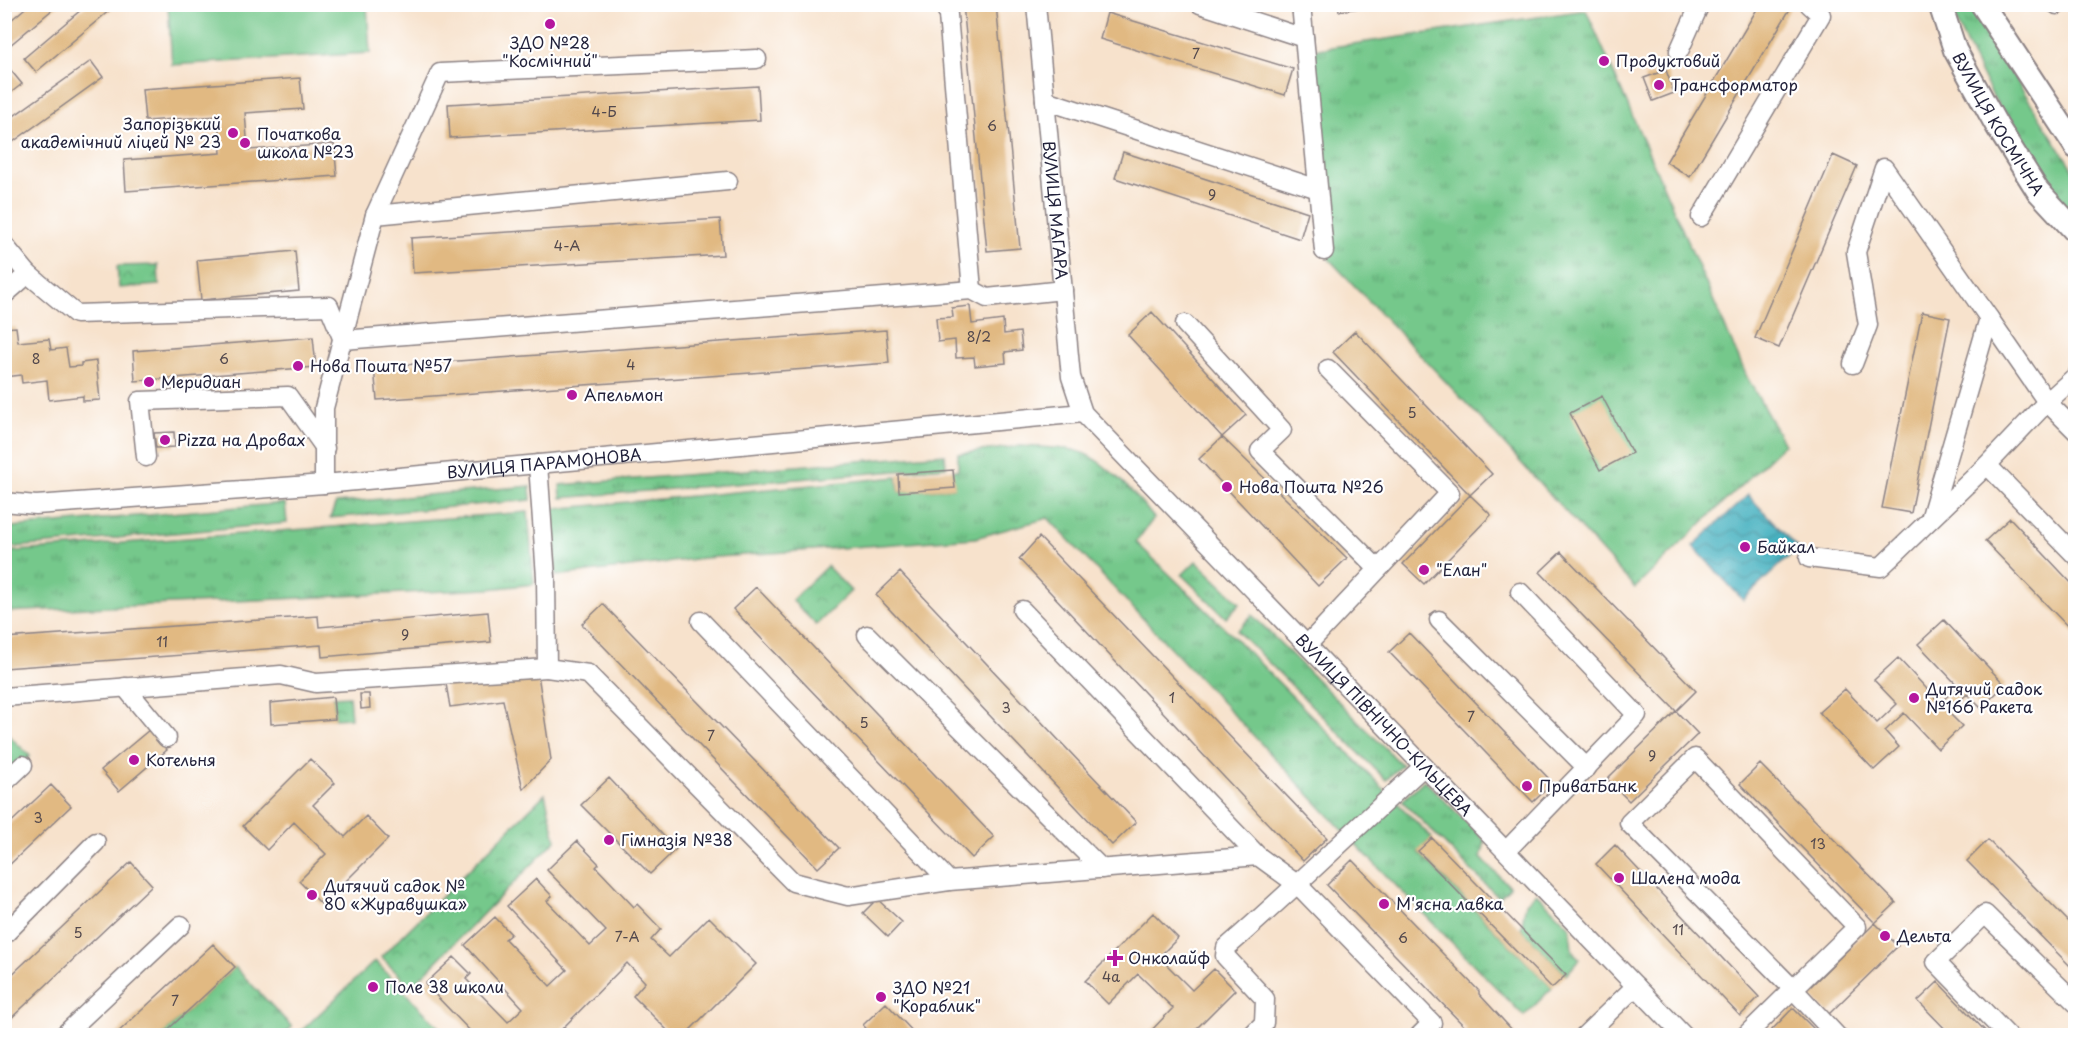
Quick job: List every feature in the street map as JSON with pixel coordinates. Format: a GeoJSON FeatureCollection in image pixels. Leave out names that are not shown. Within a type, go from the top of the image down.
{"type":"FeatureCollection","features":[{"type":"Feature","properties":{"kind":"main road","name":"ВУЛИЦЯ КОСМІЧНА"},"geometry":{"type":"LineString","coordinates":[[1940,4],[1955,50],[1997,126],[2038,191],[2076,232]]}},
{"type":"Feature","properties":{"kind":"main road"},"geometry":{"type":"LineString","coordinates":[[1982,4],[2076,147]]}},
{"type":"Feature","properties":{"kind":"street"},"geometry":{"type":"LineString","coordinates":[[947,4],[972,290]]}},
{"type":"Feature","properties":{"kind":"street","name":"ВУЛИЦЯ МАГАРА"},"geometry":{"type":"LineString","coordinates":[[1036,4],[1071,377],[1083,413]]}},
{"type":"Feature","properties":{"kind":"street"},"geometry":{"type":"LineString","coordinates":[[1200,4],[1305,38]]}},
{"type":"Feature","properties":{"kind":"street"},"geometry":{"type":"LineString","coordinates":[[1301,4],[1324,250]]}},
{"type":"Feature","properties":{"kind":"street"},"geometry":{"type":"LineString","coordinates":[[1679,51],[1700,4]]}},
{"type":"Feature","properties":{"kind":"street"},"geometry":{"type":"LineString","coordinates":[[1701,217],[1821,15],[1809,4]]}},
{"type":"Feature","properties":{"kind":"street"},"geometry":{"type":"LineString","coordinates":[[324,484],[324,408],[375,216],[440,73],[757,59]]}},
{"type":"Feature","properties":{"kind":"street"},"geometry":{"type":"LineString","coordinates":[[1045,100],[1318,189]]}},
{"type":"Feature","properties":{"kind":"street"},"geometry":{"type":"LineString","coordinates":[[1854,364],[1868,325],[1856,252],[1884,168],[2047,402],[2076,431]]}},
{"type":"Feature","properties":{"kind":"street"},"geometry":{"type":"LineString","coordinates":[[375,216],[728,181]]}},
{"type":"Feature","properties":{"kind":"street"},"geometry":{"type":"LineString","coordinates":[[4,245],[28,274],[76,315],[329,306],[343,340]]}},
{"type":"Feature","properties":{"kind":"street"},"geometry":{"type":"LineString","coordinates":[[4,295],[28,274]]}},
{"type":"Feature","properties":{"kind":"street"},"geometry":{"type":"LineString","coordinates":[[343,340],[972,290],[987,298],[1063,290]]}},
{"type":"Feature","properties":{"kind":"street"},"geometry":{"type":"LineString","coordinates":[[1931,516],[1989,318]]}},
{"type":"Feature","properties":{"kind":"street"},"geometry":{"type":"LineString","coordinates":[[1185,324],[1282,430],[1260,451],[1378,569]]}},
{"type":"Feature","properties":{"kind":"street"},"geometry":{"type":"LineString","coordinates":[[1307,645],[1450,493],[1328,369]]}},
{"type":"Feature","properties":{"kind":"street"},"geometry":{"type":"LineString","coordinates":[[1809,558],[1881,567],[2076,376]]}},
{"type":"Feature","properties":{"kind":"street"},"geometry":{"type":"LineString","coordinates":[[146,457],[140,401],[288,396],[324,448]]}},
{"type":"Feature","properties":{"kind":"street","name":"ВУЛИЦЯ ПАРАМОНОВА"},"geometry":{"type":"LineString","coordinates":[[4,502],[36,505],[324,484],[1083,413]]}},
{"type":"Feature","properties":{"kind":"street","name":"ВУЛИЦЯ ПІВНІЧНО-КІЛЬЦЕВА"},"geometry":{"type":"LineString","coordinates":[[1083,413],[1684,1035]]}},
{"type":"Feature","properties":{"kind":"street"},"geometry":{"type":"LineString","coordinates":[[538,464],[546,577],[548,668]]}},
{"type":"Feature","properties":{"kind":"street"},"geometry":{"type":"LineString","coordinates":[[1987,465],[2076,556]]}},
{"type":"Feature","properties":{"kind":"street"},"geometry":{"type":"LineString","coordinates":[[1506,851],[1638,715],[1520,592]]}},
{"type":"Feature","properties":{"kind":"street"},"geometry":{"type":"LineString","coordinates":[[1022,610],[1258,856],[1298,885],[1432,1023],[1419,1035]]}},
{"type":"Feature","properties":{"kind":"street"},"geometry":{"type":"LineString","coordinates":[[1439,620],[1587,768]]}},
{"type":"Feature","properties":{"kind":"street"},"geometry":{"type":"LineString","coordinates":[[701,621],[949,881]]}},
{"type":"Feature","properties":{"kind":"street"},"geometry":{"type":"LineString","coordinates":[[867,635],[1102,869]]}},
{"type":"Feature","properties":{"kind":"street"},"geometry":{"type":"LineString","coordinates":[[4,697],[280,675],[316,683],[548,668],[588,674],[793,882],[848,896],[949,881],[1258,856]]}},
{"type":"Feature","properties":{"kind":"street"},"geometry":{"type":"LineString","coordinates":[[125,687],[167,738]]}},
{"type":"Feature","properties":{"kind":"street"},"geometry":{"type":"LineString","coordinates":[[1745,1035],[1793,989],[1857,927],[1695,758],[1629,824],[1793,989],[1837,1035]]}},
{"type":"Feature","properties":{"kind":"street"},"geometry":{"type":"LineString","coordinates":[[4,783],[23,765]]}},
{"type":"Feature","properties":{"kind":"street"},"geometry":{"type":"LineString","coordinates":[[1251,1035],[1263,1023],[1265,999],[1226,956],[1226,948],[1298,885],[1423,767]]}},
{"type":"Feature","properties":{"kind":"street"},"geometry":{"type":"LineString","coordinates":[[4,935],[96,842]]}},
{"type":"Feature","properties":{"kind":"street"},"geometry":{"type":"LineString","coordinates":[[2008,1035],[1936,962],[1985,914],[2076,1003]]}},
{"type":"Feature","properties":{"kind":"street"},"geometry":{"type":"LineString","coordinates":[[63,1035],[181,925]]}},
{"type":"Feature","properties":{"kind":"street"},"geometry":{"type":"LineString","coordinates":[[1584,1035],[1636,986]]}},
{"type":"Feature","properties":{"kind":"green space"},"geometry":{"type":"Polygon","coordinates":[[[168,5],[367,5],[370,53],[172,65],[168,5]]]}},
{"type":"Feature","properties":{"kind":"green space"},"geometry":{"type":"Polygon","coordinates":[[[1949,5],[1969,5],[2075,173],[2075,216],[2020,142],[1974,61],[1949,5]]]}},
{"type":"Feature","properties":{"kind":"green space"},"geometry":{"type":"Polygon","coordinates":[[[1586,10],[1747,377],[1784,444],[1635,588],[1484,422],[1328,258],[1312,50],[1586,10]]]}},
{"type":"Feature","properties":{"kind":"green space"},"geometry":{"type":"Polygon","coordinates":[[[158,265],[159,285],[119,288],[117,266],[158,265]]]}},
{"type":"Feature","properties":{"kind":"green space"},"geometry":{"type":"Polygon","coordinates":[[[1021,446],[1067,449],[1084,453],[1118,478],[1138,499],[1154,518],[1136,542],[1230,633],[1432,838],[1418,852],[1552,988],[1524,1016],[1369,858],[1048,518],[975,538],[704,558],[556,576],[553,509],[897,477],[899,492],[954,488],[953,470],[958,470],[958,454],[1021,446]]]}},
{"type":"Feature","properties":{"kind":"green space"},"geometry":{"type":"Polygon","coordinates":[[[945,454],[946,467],[561,498],[560,485],[945,454]]]}},
{"type":"Feature","properties":{"kind":"green space"},"geometry":{"type":"Polygon","coordinates":[[[530,486],[531,500],[330,518],[336,503],[530,486]]]}},
{"type":"Feature","properties":{"kind":"green space"},"geometry":{"type":"Polygon","coordinates":[[[285,503],[287,523],[5,548],[12,527],[285,503]]]}},
{"type":"Feature","properties":{"kind":"green space"},"geometry":{"type":"Polygon","coordinates":[[[528,512],[534,584],[488,589],[5,612],[5,552],[528,512]]]}},
{"type":"Feature","properties":{"kind":"green space"},"geometry":{"type":"Polygon","coordinates":[[[1196,561],[1240,603],[1226,618],[1182,575],[1196,561]]]}},
{"type":"Feature","properties":{"kind":"green space"},"geometry":{"type":"Polygon","coordinates":[[[827,566],[851,591],[816,625],[792,600],[827,566]]]}},
{"type":"Feature","properties":{"kind":"green space"},"geometry":{"type":"Polygon","coordinates":[[[1252,615],[1402,765],[1386,780],[1237,631],[1252,615]]]}},
{"type":"Feature","properties":{"kind":"green space"},"geometry":{"type":"Polygon","coordinates":[[[349,696],[351,718],[335,719],[333,697],[349,696]]]}},
{"type":"Feature","properties":{"kind":"green space"},"geometry":{"type":"Polygon","coordinates":[[[5,732],[30,756],[5,780],[5,732]]]}},
{"type":"Feature","properties":{"kind":"green space"},"geometry":{"type":"Polygon","coordinates":[[[1424,780],[1485,841],[1481,858],[1510,887],[1499,898],[1402,801],[1424,780]]]}},
{"type":"Feature","properties":{"kind":"green space"},"geometry":{"type":"Polygon","coordinates":[[[545,794],[556,840],[411,987],[381,957],[545,794]]]}},
{"type":"Feature","properties":{"kind":"green space"},"geometry":{"type":"Polygon","coordinates":[[[1536,893],[1570,927],[1572,951],[1580,959],[1566,975],[1521,929],[1526,903],[1536,893]]]}},
{"type":"Feature","properties":{"kind":"green space","name":"Поле 38 школи"},"geometry":{"type":"Polygon","coordinates":[[[375,961],[446,1035],[297,1035],[375,961]]]}},
{"type":"Feature","properties":{"kind":"green space"},"geometry":{"type":"Polygon","coordinates":[[[235,967],[292,1027],[284,1035],[161,1036],[235,967]]]}},
{"type":"Feature","properties":{"kind":"water","name":"Байкал"},"geometry":{"type":"Polygon","coordinates":[[[1748,495],[1798,548],[1743,600],[1693,546],[1748,495]]]}},
{"type":"Feature","properties":{"kind":"building"},"geometry":{"type":"Polygon","coordinates":[[[30,4],[59,4],[9,46],[4,40],[4,26],[30,4]]]}},
{"type":"Feature","properties":{"kind":"building"},"geometry":{"type":"Polygon","coordinates":[[[88,4],[117,4],[36,72],[24,58],[88,4]]]}},
{"type":"Feature","properties":{"kind":"building"},"geometry":{"type":"Polygon","coordinates":[[[963,4],[996,4],[1020,248],[987,251],[963,4]]]}},
{"type":"Feature","properties":{"kind":"building"},"geometry":{"type":"Polygon","coordinates":[[[1338,4],[1374,4],[1374,6],[1339,11],[1338,4]]]}},
{"type":"Feature","properties":{"kind":"building"},"geometry":{"type":"Polygon","coordinates":[[[1760,4],[1793,4],[1690,177],[1666,162],[1760,4]]]}},
{"type":"Feature","properties":{"kind":"building"},"geometry":{"type":"Polygon","coordinates":[[[1107,13],[1293,69],[1285,95],[1100,39],[1107,13]]]}},
{"type":"Feature","properties":{"kind":"building"},"geometry":{"type":"Polygon","coordinates":[[[91,61],[103,77],[10,144],[4,136],[4,123],[91,61]]]}},
{"type":"Feature","properties":{"kind":"building"},"geometry":{"type":"Polygon","coordinates":[[[4,62],[22,84],[4,98],[4,62]]]}},
{"type":"Feature","properties":{"kind":"building","name":"Трансформатор"},"geometry":{"type":"Polygon","coordinates":[[[1666,70],[1674,93],[1653,101],[1644,78],[1666,70]]]}},
{"type":"Feature","properties":{"kind":"building","name":"Запорізький академічний ліцей № 23"},"geometry":{"type":"Polygon","coordinates":[[[300,78],[303,109],[245,113],[248,150],[334,144],[337,176],[126,191],[124,160],[221,153],[218,116],[145,121],[142,89],[300,78]]]}},
{"type":"Feature","properties":{"kind":"building"},"geometry":{"type":"Polygon","coordinates":[[[758,86],[760,120],[450,138],[448,104],[758,86]]]}},
{"type":"Feature","properties":{"kind":"building"},"geometry":{"type":"Polygon","coordinates":[[[1123,152],[1308,212],[1300,239],[1115,178],[1123,152]]]}},
{"type":"Feature","properties":{"kind":"building"},"geometry":{"type":"Polygon","coordinates":[[[1833,155],[1857,166],[1779,348],[1755,338],[1833,155]]]}},
{"type":"Feature","properties":{"kind":"building"},"geometry":{"type":"Polygon","coordinates":[[[720,219],[723,255],[413,273],[411,238],[720,219]]]}},
{"type":"Feature","properties":{"kind":"building"},"geometry":{"type":"Polygon","coordinates":[[[295,251],[299,291],[201,300],[197,260],[295,251]]]}},
{"type":"Feature","properties":{"kind":"building"},"geometry":{"type":"Polygon","coordinates":[[[970,306],[972,324],[1003,320],[1004,334],[1020,332],[1022,350],[1005,352],[1006,363],[975,366],[974,357],[956,358],[955,340],[938,342],[936,318],[953,317],[952,308],[970,306]]]}},
{"type":"Feature","properties":{"kind":"building"},"geometry":{"type":"Polygon","coordinates":[[[1152,312],[1246,415],[1222,437],[1128,335],[1152,312]]]}},
{"type":"Feature","properties":{"kind":"building"},"geometry":{"type":"Polygon","coordinates":[[[1922,312],[1950,318],[1911,513],[1882,508],[1922,312]]]}},
{"type":"Feature","properties":{"kind":"building"},"geometry":{"type":"Polygon","coordinates":[[[16,327],[18,342],[49,339],[51,350],[66,348],[69,367],[96,361],[100,400],[83,401],[83,396],[49,400],[47,380],[22,383],[21,375],[4,377],[4,328],[16,327]]]}},
{"type":"Feature","properties":{"kind":"building"},"geometry":{"type":"Polygon","coordinates":[[[886,330],[889,363],[377,400],[374,367],[886,330]]]}},
{"type":"Feature","properties":{"kind":"building"},"geometry":{"type":"Polygon","coordinates":[[[1355,331],[1492,474],[1470,495],[1333,352],[1355,331]]]}},
{"type":"Feature","properties":{"kind":"building"},"geometry":{"type":"Polygon","coordinates":[[[313,337],[316,367],[135,381],[133,351],[313,337]]]}},
{"type":"Feature","properties":{"kind":"building"},"geometry":{"type":"Polygon","coordinates":[[[1602,396],[1632,453],[1600,470],[1570,413],[1602,396]]]}},
{"type":"Feature","properties":{"kind":"building","name":"Pizza на Дровах"},"geometry":{"type":"Polygon","coordinates":[[[174,432],[175,447],[156,448],[154,433],[174,432]]]}},
{"type":"Feature","properties":{"kind":"building"},"geometry":{"type":"Polygon","coordinates":[[[1222,437],[1347,558],[1318,586],[1199,459],[1222,437]]]}},
{"type":"Feature","properties":{"kind":"building"},"geometry":{"type":"Polygon","coordinates":[[[953,470],[955,488],[899,492],[898,474],[953,470]]]}},
{"type":"Feature","properties":{"kind":"building"},"geometry":{"type":"Polygon","coordinates":[[[1470,495],[1491,515],[1424,584],[1403,564],[1470,495]]]}},
{"type":"Feature","properties":{"kind":"building"},"geometry":{"type":"Polygon","coordinates":[[[2010,518],[2076,588],[2076,635],[1985,541],[2010,518]]]}},
{"type":"Feature","properties":{"kind":"building"},"geometry":{"type":"Polygon","coordinates":[[[1039,537],[1327,838],[1303,861],[1019,559],[1039,537]]]}},
{"type":"Feature","properties":{"kind":"building"},"geometry":{"type":"Polygon","coordinates":[[[1561,552],[1696,691],[1676,711],[1540,572],[1561,552]]]}},
{"type":"Feature","properties":{"kind":"building"},"geometry":{"type":"Polygon","coordinates":[[[900,572],[1136,822],[1112,845],[876,595],[900,572]]]}},
{"type":"Feature","properties":{"kind":"building"},"geometry":{"type":"Polygon","coordinates":[[[756,587],[994,837],[972,858],[733,609],[756,587]]]}},
{"type":"Feature","properties":{"kind":"building"},"geometry":{"type":"Polygon","coordinates":[[[603,604],[839,848],[818,868],[582,624],[603,604]]]}},
{"type":"Feature","properties":{"kind":"building"},"geometry":{"type":"Polygon","coordinates":[[[488,612],[491,642],[322,657],[321,645],[4,668],[4,638],[318,616],[319,627],[488,612]]]}},
{"type":"Feature","properties":{"kind":"building","name":"Дитячий садок №166 Ракета"},"geometry":{"type":"Polygon","coordinates":[[[1944,620],[2005,685],[1981,708],[1967,694],[1948,712],[1962,726],[1938,749],[1904,713],[1885,731],[1899,747],[1874,770],[1819,712],[1845,689],[1877,723],[1897,704],[1874,680],[1898,658],[1940,703],[1958,686],[1918,644],[1944,620]]]}},
{"type":"Feature","properties":{"kind":"building"},"geometry":{"type":"Polygon","coordinates":[[[1409,633],[1553,783],[1533,802],[1389,652],[1409,633]]]}},
{"type":"Feature","properties":{"kind":"building"},"geometry":{"type":"Polygon","coordinates":[[[538,674],[551,760],[523,789],[503,700],[450,707],[446,684],[538,674]]]}},
{"type":"Feature","properties":{"kind":"building"},"geometry":{"type":"Polygon","coordinates":[[[360,694],[369,694],[370,708],[361,709],[360,694]]]}},
{"type":"Feature","properties":{"kind":"building"},"geometry":{"type":"Polygon","coordinates":[[[333,697],[335,719],[271,724],[270,703],[333,697]]]}},
{"type":"Feature","properties":{"kind":"building"},"geometry":{"type":"Polygon","coordinates":[[[1676,711],[1698,734],[1629,801],[1607,779],[1676,711]]]}},
{"type":"Feature","properties":{"kind":"building","name":"Котельня"},"geometry":{"type":"Polygon","coordinates":[[[149,730],[167,750],[119,791],[101,770],[149,730]]]}},
{"type":"Feature","properties":{"kind":"building","name":"Дитячий садок № 80 «Журавушка»"},"geometry":{"type":"Polygon","coordinates":[[[310,759],[335,783],[313,805],[345,837],[366,816],[388,839],[322,905],[299,881],[326,854],[294,822],[267,850],[243,826],[310,759]]]}},
{"type":"Feature","properties":{"kind":"building"},"geometry":{"type":"Polygon","coordinates":[[[1760,764],[1896,903],[1875,923],[1740,784],[1760,764]]]}},
{"type":"Feature","properties":{"kind":"building"},"geometry":{"type":"Polygon","coordinates":[[[609,778],[676,849],[650,874],[581,805],[609,778]]]}},
{"type":"Feature","properties":{"kind":"building"},"geometry":{"type":"Polygon","coordinates":[[[51,785],[71,806],[4,870],[4,829],[51,785]]]}},
{"type":"Feature","properties":{"kind":"building"},"geometry":{"type":"Polygon","coordinates":[[[1432,838],[1566,975],[1552,988],[1418,851],[1432,838]]]}},
{"type":"Feature","properties":{"kind":"building"},"geometry":{"type":"Polygon","coordinates":[[[1988,840],[2076,929],[2076,972],[1967,861],[1988,840]]]}},
{"type":"Feature","properties":{"kind":"building","name":"Гімназія №38"},"geometry":{"type":"Polygon","coordinates":[[[577,841],[599,864],[596,867],[634,907],[637,904],[661,929],[651,940],[669,957],[709,917],[756,964],[684,1036],[673,1036],[633,996],[645,982],[627,963],[555,1036],[475,1036],[425,984],[454,957],[471,974],[466,979],[508,1022],[523,1008],[465,945],[495,917],[511,934],[505,939],[550,986],[567,970],[507,906],[536,879],[552,896],[547,901],[590,946],[606,931],[547,870],[577,841]]]}},
{"type":"Feature","properties":{"kind":"building"},"geometry":{"type":"Polygon","coordinates":[[[1615,845],[1759,997],[1740,1016],[1596,864],[1615,845]]]}},
{"type":"Feature","properties":{"kind":"building"},"geometry":{"type":"Polygon","coordinates":[[[1352,860],[1479,991],[1479,994],[1515,1033],[1513,1036],[1461,1036],[1467,1029],[1327,885],[1352,860]]]}},
{"type":"Feature","properties":{"kind":"building"},"geometry":{"type":"Polygon","coordinates":[[[131,862],[152,885],[5,1024],[5,981],[131,862]]]}},
{"type":"Feature","properties":{"kind":"building"},"geometry":{"type":"Polygon","coordinates":[[[877,899],[902,922],[888,937],[863,913],[877,899]]]}},
{"type":"Feature","properties":{"kind":"building","name":"Онколайф"},"geometry":{"type":"Polygon","coordinates":[[[1153,913],[1178,938],[1159,957],[1192,990],[1214,969],[1235,990],[1189,1036],[1146,1036],[1173,1008],[1138,974],[1108,1004],[1085,981],[1153,913]]]}},
{"type":"Feature","properties":{"kind":"building"},"geometry":{"type":"Polygon","coordinates":[[[1875,923],[1898,946],[1829,1014],[1806,991],[1875,923]]]}},
{"type":"Feature","properties":{"kind":"building"},"geometry":{"type":"Polygon","coordinates":[[[213,944],[235,967],[161,1036],[114,1036],[213,944]]]}},
{"type":"Feature","properties":{"kind":"building"},"geometry":{"type":"Polygon","coordinates":[[[1938,982],[1990,1036],[1952,1036],[1918,1001],[1938,982]]]}},
{"type":"Feature","properties":{"kind":"building","name":"ЗДО №21 \"Кораблик\""},"geometry":{"type":"Polygon","coordinates":[[[886,1003],[917,1036],[873,1036],[863,1025],[886,1003]]]}},
{"type":"Feature","properties":{"kind":"building"},"geometry":{"type":"Polygon","coordinates":[[[1793,1008],[1817,1032],[1814,1036],[1766,1036],[1793,1008]]]}},
{"type":"Feature","properties":{"kind":"place","name":"ЗДО №28 \"Космічний\""},"geometry":{"type":"Point","coordinates":[550,24]}},
{"type":"Feature","properties":{"kind":"place","name":"Продуктовий"},"geometry":{"type":"Point","coordinates":[1604,61]}},
{"type":"Feature","properties":{"kind":"place","name":"Трансформатор"},"geometry":{"type":"Point","coordinates":[1659,85]}},
{"type":"Feature","properties":{"kind":"place","name":"Запорізький академічний ліцей № 23"},"geometry":{"type":"Point","coordinates":[233,133]}},
{"type":"Feature","properties":{"kind":"place","name":"Початкова школа №23"},"geometry":{"type":"Point","coordinates":[245,143]}},
{"type":"Feature","properties":{"kind":"place","name":"Нова Пошта №57"},"geometry":{"type":"Point","coordinates":[298,366]}},
{"type":"Feature","properties":{"kind":"place","name":"Меридиан"},"geometry":{"type":"Point","coordinates":[149,382]}},
{"type":"Feature","properties":{"kind":"place","name":"Апельмон"},"geometry":{"type":"Point","coordinates":[572,395]}},
{"type":"Feature","properties":{"kind":"place","name":"Pizza на Дровах"},"geometry":{"type":"Point","coordinates":[165,440]}},
{"type":"Feature","properties":{"kind":"place","name":"Нова Пошта №26"},"geometry":{"type":"Point","coordinates":[1227,487]}},
{"type":"Feature","properties":{"kind":"place","name":"Байкал"},"geometry":{"type":"Point","coordinates":[1745,547]}},
{"type":"Feature","properties":{"kind":"place","name":"\"Елан\""},"geometry":{"type":"Point","coordinates":[1424,570]}},
{"type":"Feature","properties":{"kind":"place","name":"Дитячий садок №166 Ракета"},"geometry":{"type":"Point","coordinates":[1914,698]}},
{"type":"Feature","properties":{"kind":"place","name":"Котельня"},"geometry":{"type":"Point","coordinates":[134,760]}},
{"type":"Feature","properties":{"kind":"place","name":"ПриватБанк"},"geometry":{"type":"Point","coordinates":[1527,786]}},
{"type":"Feature","properties":{"kind":"place","name":"Гімназія №38"},"geometry":{"type":"Point","coordinates":[609,840]}},
{"type":"Feature","properties":{"kind":"place","name":"Шалена мода"},"geometry":{"type":"Point","coordinates":[1619,878]}},
{"type":"Feature","properties":{"kind":"place","name":"Дитячий садок № 80 «Журавушка»"},"geometry":{"type":"Point","coordinates":[312,895]}},
{"type":"Feature","properties":{"kind":"place","name":"М'ясна лавка"},"geometry":{"type":"Point","coordinates":[1384,904]}},
{"type":"Feature","properties":{"kind":"place","name":"Дельта"},"geometry":{"type":"Point","coordinates":[1885,936]}},
{"type":"Feature","properties":{"kind":"place","name":"Онколайф"},"geometry":{"type":"Point","coordinates":[1115,958]}},
{"type":"Feature","properties":{"kind":"place","name":"Поле 38 школи"},"geometry":{"type":"Point","coordinates":[373,987]}},
{"type":"Feature","properties":{"kind":"place","name":"ЗДО №21 \"Кораблик\""},"geometry":{"type":"Point","coordinates":[881,997]}}]}
